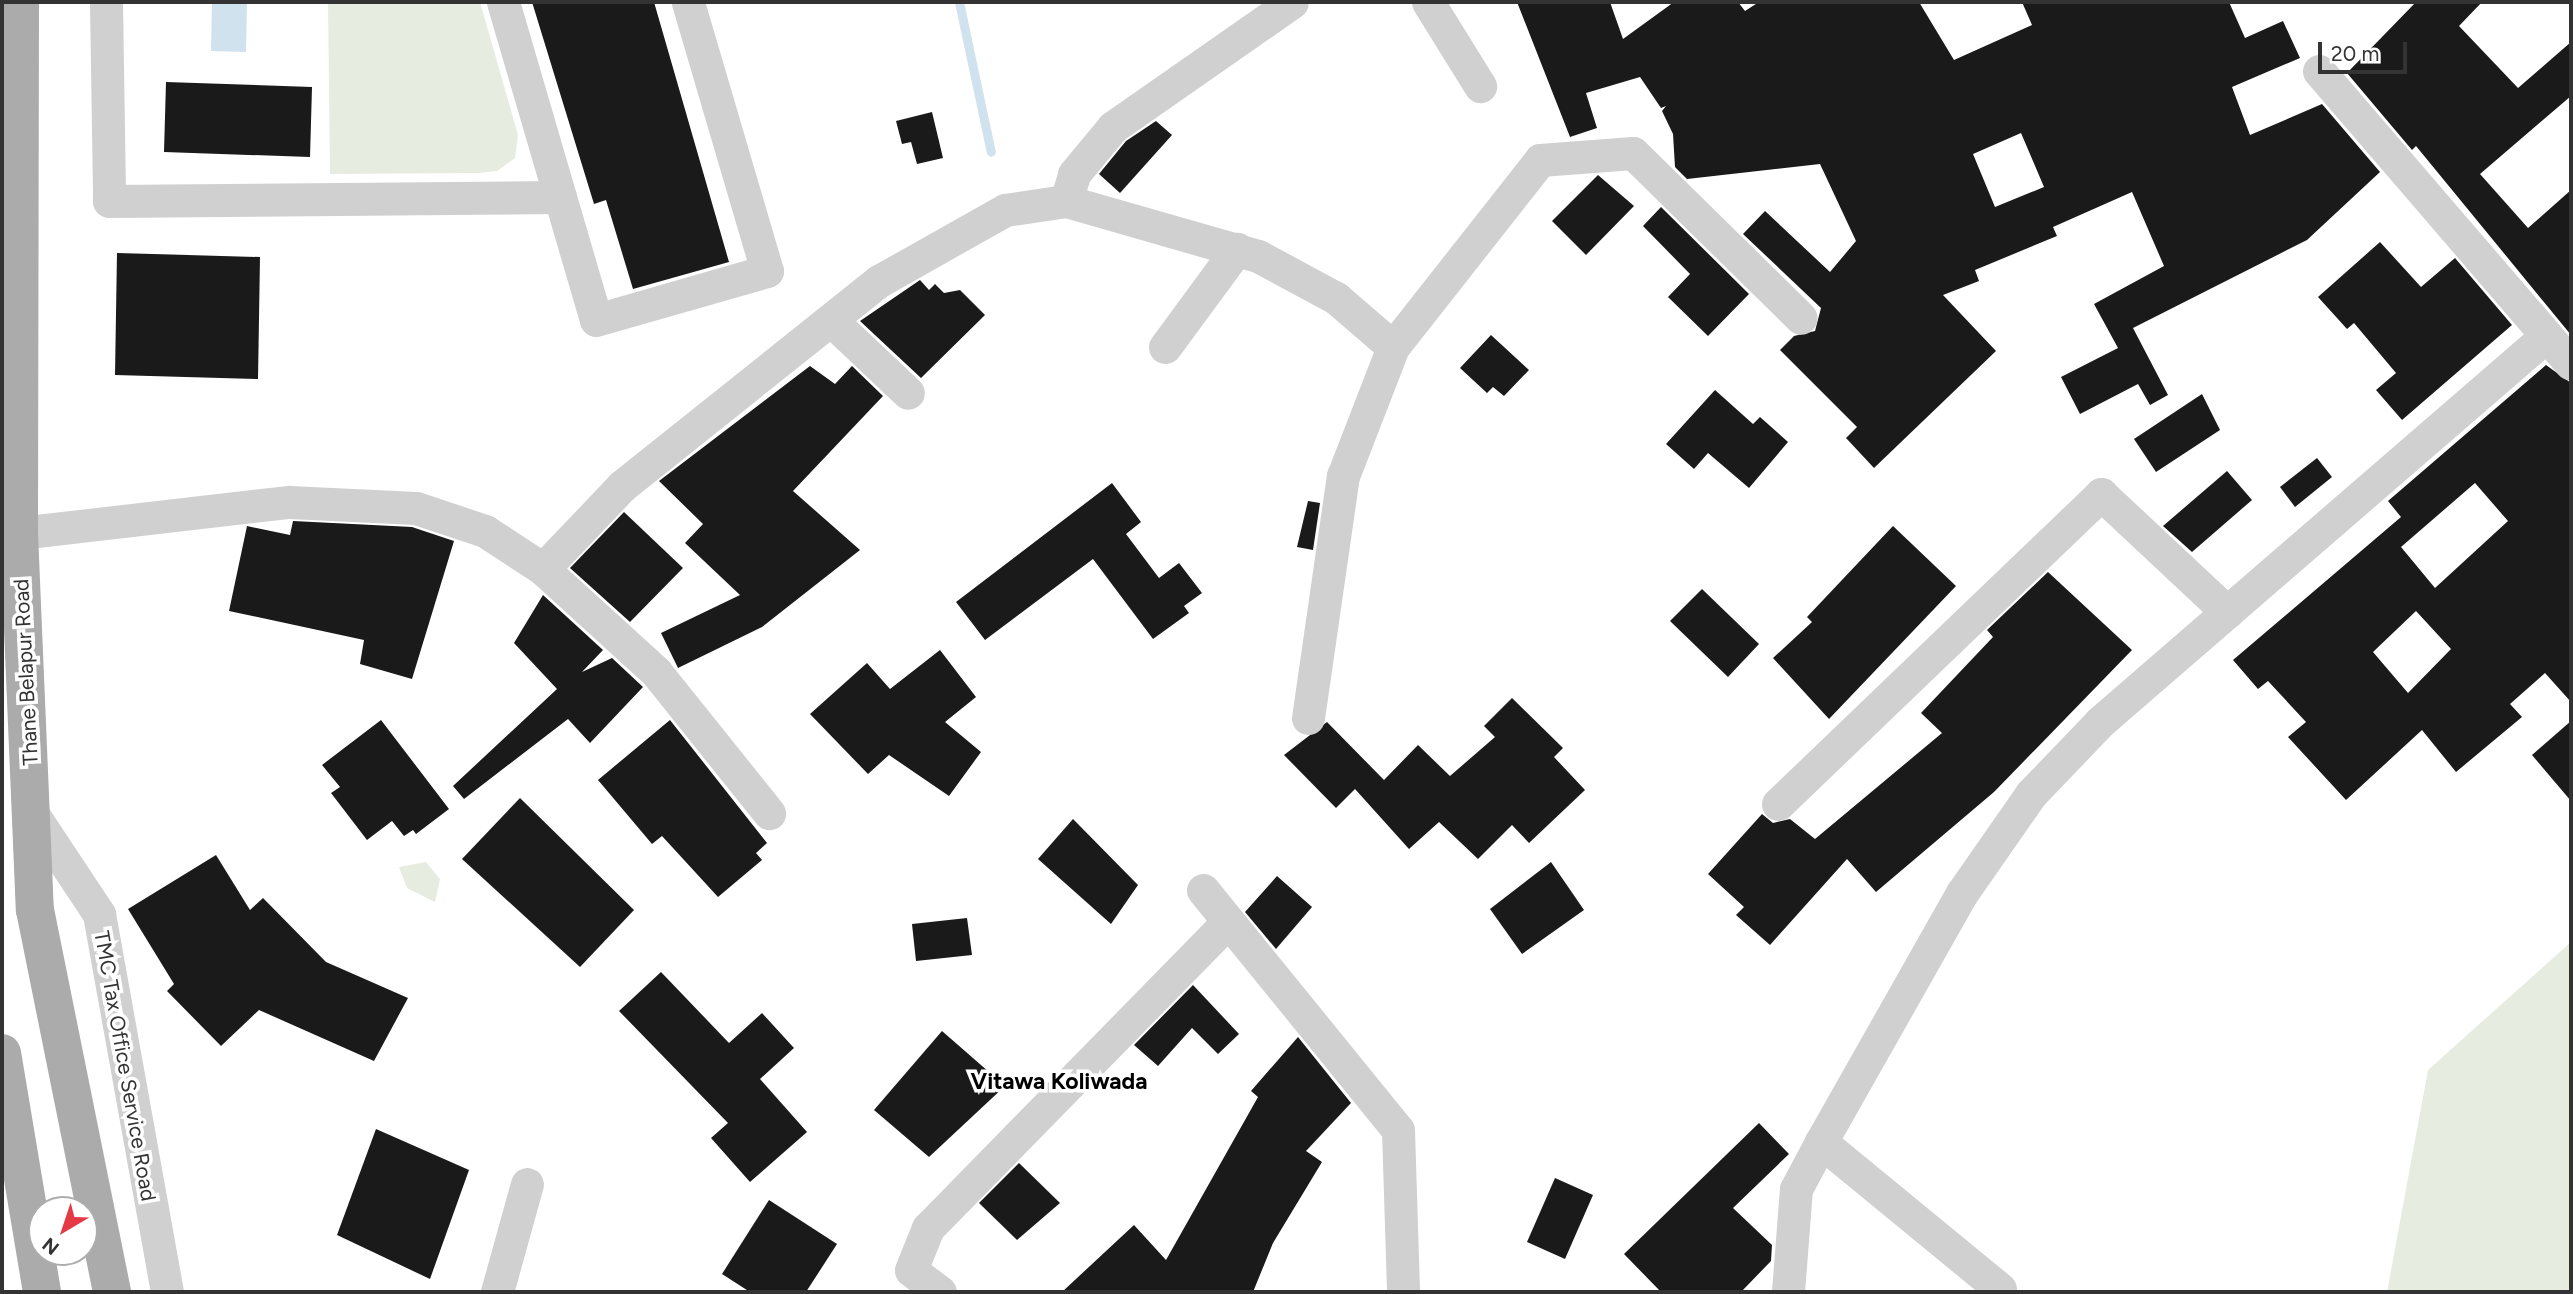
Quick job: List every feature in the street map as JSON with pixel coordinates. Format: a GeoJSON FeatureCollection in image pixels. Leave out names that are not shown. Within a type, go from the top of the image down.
{"type":"FeatureCollection","features":[{"type":"Feature","properties":{"kind":"main road","name":"Thane Belapur Road"},"geometry":{"type":"LineString","coordinates":[[20,2],[10,534],[34,816],[35,910],[112,1292]]}},
{"type":"Feature","properties":{"kind":"main road"},"geometry":{"type":"LineString","coordinates":[[2,1053],[43,1292]]}},
{"type":"Feature","properties":{"kind":"street"},"geometry":{"type":"LineString","coordinates":[[106,2],[109,201],[560,197]]}},
{"type":"Feature","properties":{"kind":"street"},"geometry":{"type":"LineString","coordinates":[[503,2],[596,320],[767,271],[688,2]]}},
{"type":"Feature","properties":{"kind":"street"},"geometry":{"type":"LineString","coordinates":[[1066,201],[1074,174],[1113,127],[1293,2]]}},
{"type":"Feature","properties":{"kind":"street"},"geometry":{"type":"LineString","coordinates":[[1428,2],[1480,86]]}},
{"type":"Feature","properties":{"kind":"street"},"geometry":{"type":"LineString","coordinates":[[2319,71],[2571,364]]}},
{"type":"Feature","properties":{"kind":"street"},"geometry":{"type":"LineString","coordinates":[[1308,718],[1343,476],[1393,347],[1540,160],[1633,153],[1801,318]]}},
{"type":"Feature","properties":{"kind":"street"},"geometry":{"type":"LineString","coordinates":[[543,569],[622,485],[928,248],[1006,210],[1066,201],[1237,249],[1336,298],[1393,347]]}},
{"type":"Feature","properties":{"kind":"street"},"geometry":{"type":"LineString","coordinates":[[1165,347],[1237,249]]}},
{"type":"Feature","properties":{"kind":"street"},"geometry":{"type":"LineString","coordinates":[[833,322],[908,393]]}},
{"type":"Feature","properties":{"kind":"street"},"geometry":{"type":"LineString","coordinates":[[1788,1292],[1796,1189],[1973,874],[2031,794],[2100,722],[2546,336]]}},
{"type":"Feature","properties":{"kind":"street"},"geometry":{"type":"LineString","coordinates":[[1778,804],[2101,494],[2227,612]]}},
{"type":"Feature","properties":{"kind":"street"},"geometry":{"type":"LineString","coordinates":[[10,534],[289,502],[416,508],[485,531],[543,569],[656,672],[769,813]]}},
{"type":"Feature","properties":{"kind":"street","name":"TMC Tax Office Service Road"},"geometry":{"type":"LineString","coordinates":[[34,816],[99,914],[167,1292]]}},
{"type":"Feature","properties":{"kind":"street"},"geometry":{"type":"LineString","coordinates":[[1203,890],[1398,1130],[1403,1292]]}},
{"type":"Feature","properties":{"kind":"street"},"geometry":{"type":"LineString","coordinates":[[940,1292],[902,1281],[928,1227],[1228,922]]}},
{"type":"Feature","properties":{"kind":"street"},"geometry":{"type":"LineString","coordinates":[[1821,1142],[2000,1289]]}},
{"type":"Feature","properties":{"kind":"street"},"geometry":{"type":"LineString","coordinates":[[497,1292],[527,1184]]}},
{"type":"Feature","properties":{"kind":"shaded area"},"geometry":{"type":"Polygon","coordinates":[[[328,2],[480,2],[518,135],[515,158],[497,171],[478,173],[330,174],[328,2]]]}},
{"type":"Feature","properties":{"kind":"shaded area"},"geometry":{"type":"Polygon","coordinates":[[[426,862],[440,879],[435,902],[407,888],[399,867],[426,862]]]}},
{"type":"Feature","properties":{"kind":"shaded area"},"geometry":{"type":"Polygon","coordinates":[[[2571,942],[2571,1292],[2387,1292],[2428,1070],[2571,942]]]}},
{"type":"Feature","properties":{"kind":"water"},"geometry":{"type":"Polygon","coordinates":[[[212,2],[247,2],[246,52],[211,51],[212,2]]]}},
{"type":"Feature","properties":{"kind":"building"},"geometry":{"type":"Polygon","coordinates":[[[532,2],[654,2],[729,262],[633,289],[606,200],[594,204],[532,2]]]}},
{"type":"Feature","properties":{"kind":"building"},"geometry":{"type":"Polygon","coordinates":[[[1517,2],[1610,2],[1623,39],[1674,2],[1738,2],[1745,11],[1759,2],[1919,2],[1954,60],[2032,25],[2022,2],[2229,2],[2245,38],[2283,21],[2300,58],[2232,87],[2250,135],[2322,104],[2380,172],[2307,240],[2133,328],[2168,395],[2150,405],[2138,384],[2080,414],[2061,377],[2118,348],[2094,304],[2164,266],[2132,192],[2053,227],[2057,236],[1975,270],[1979,281],[1943,295],[1996,351],[1874,468],[1846,438],[1857,427],[1780,350],[1794,336],[1815,331],[1821,308],[1743,234],[1765,211],[1830,272],[1856,241],[1820,164],[1687,179],[1675,167],[1673,134],[1662,111],[1666,106],[1661,108],[1640,77],[1586,93],[1597,128],[1570,137],[1517,2]],[[2021,133],[1973,154],[1995,207],[2044,187],[2021,133]]]}},
{"type":"Feature","properties":{"kind":"building"},"geometry":{"type":"Polygon","coordinates":[[[2416,2],[2482,2],[2459,26],[2518,88],[2571,42],[2571,96],[2480,174],[2528,228],[2571,190],[2571,335],[2416,146],[2412,150],[2347,73],[2416,2]]]}},
{"type":"Feature","properties":{"kind":"building"},"geometry":{"type":"Polygon","coordinates":[[[166,82],[312,87],[310,157],[164,152],[166,82]]]}},
{"type":"Feature","properties":{"kind":"building"},"geometry":{"type":"Polygon","coordinates":[[[932,112],[943,158],[917,164],[911,142],[902,144],[896,121],[932,112]]]}},
{"type":"Feature","properties":{"kind":"building"},"geometry":{"type":"Polygon","coordinates":[[[1156,121],[1172,135],[1120,193],[1099,174],[1126,141],[1156,121]]]}},
{"type":"Feature","properties":{"kind":"building"},"geometry":{"type":"Polygon","coordinates":[[[1598,175],[1634,206],[1586,255],[1552,221],[1598,175]]]}},
{"type":"Feature","properties":{"kind":"building"},"geometry":{"type":"Polygon","coordinates":[[[1661,207],[1749,294],[1708,336],[1668,297],[1690,274],[1643,226],[1661,207]]]}},
{"type":"Feature","properties":{"kind":"building"},"geometry":{"type":"Polygon","coordinates":[[[2380,242],[2421,287],[2455,258],[2512,325],[2402,420],[2376,390],[2396,373],[2354,323],[2347,329],[2318,297],[2380,242]]]}},
{"type":"Feature","properties":{"kind":"building"},"geometry":{"type":"Polygon","coordinates":[[[117,253],[260,257],[258,379],[115,375],[117,253]]]}},
{"type":"Feature","properties":{"kind":"building"},"geometry":{"type":"Polygon","coordinates":[[[920,280],[929,290],[935,284],[944,293],[960,290],[985,315],[921,378],[860,321],[920,280]]]}},
{"type":"Feature","properties":{"kind":"building"},"geometry":{"type":"Polygon","coordinates":[[[1491,335],[1529,370],[1504,396],[1493,387],[1487,393],[1460,368],[1491,335]]]}},
{"type":"Feature","properties":{"kind":"building"},"geometry":{"type":"Polygon","coordinates":[[[2546,365],[2571,383],[2571,702],[2545,673],[2510,704],[2522,717],[2456,772],[2422,730],[2346,800],[2288,737],[2306,722],[2268,681],[2258,689],[2233,660],[2401,517],[2388,501],[2546,365]],[[2475,483],[2401,547],[2435,588],[2508,521],[2475,483]],[[2416,611],[2373,652],[2408,693],[2451,649],[2416,611]]]}},
{"type":"Feature","properties":{"kind":"building"},"geometry":{"type":"Polygon","coordinates":[[[810,366],[835,384],[852,366],[883,396],[793,491],[860,550],[762,627],[678,668],[661,633],[740,595],[685,543],[703,524],[659,481],[810,366]]]}},
{"type":"Feature","properties":{"kind":"building"},"geometry":{"type":"Polygon","coordinates":[[[1715,390],[1753,424],[1760,417],[1788,442],[1749,488],[1708,453],[1694,469],[1666,444],[1715,390]]]}},
{"type":"Feature","properties":{"kind":"building"},"geometry":{"type":"Polygon","coordinates":[[[2202,394],[2220,430],[2156,472],[2134,439],[2202,394]]]}},
{"type":"Feature","properties":{"kind":"building"},"geometry":{"type":"Polygon","coordinates":[[[2317,458],[2332,477],[2295,507],[2280,487],[2317,458]]]}},
{"type":"Feature","properties":{"kind":"building"},"geometry":{"type":"Polygon","coordinates":[[[2227,471],[2252,500],[2192,552],[2163,526],[2227,471]]]}},
{"type":"Feature","properties":{"kind":"building"},"geometry":{"type":"Polygon","coordinates":[[[1112,483],[1141,522],[1126,534],[1159,578],[1179,563],[1202,593],[1184,606],[1189,613],[1153,639],[1093,559],[985,640],[956,602],[1112,483]]]}},
{"type":"Feature","properties":{"kind":"building"},"geometry":{"type":"Polygon","coordinates":[[[1308,501],[1320,503],[1313,550],[1297,547],[1308,501]]]}},
{"type":"Feature","properties":{"kind":"building"},"geometry":{"type":"Polygon","coordinates":[[[624,512],[683,568],[630,622],[570,568],[624,512]]]}},
{"type":"Feature","properties":{"kind":"building"},"geometry":{"type":"Polygon","coordinates":[[[293,521],[412,527],[454,541],[412,679],[360,664],[364,640],[229,611],[247,526],[290,535],[293,521]]]}},
{"type":"Feature","properties":{"kind":"building"},"geometry":{"type":"Polygon","coordinates":[[[1893,526],[1956,586],[1829,719],[1773,658],[1812,622],[1807,617],[1893,526]]]}},
{"type":"Feature","properties":{"kind":"building"},"geometry":{"type":"Polygon","coordinates":[[[2048,572],[2132,650],[1994,792],[1876,892],[1847,859],[1770,945],[1736,915],[1744,907],[1708,874],[1762,814],[1773,823],[1790,819],[1815,839],[1942,733],[1921,713],[1993,637],[1987,630],[2048,572]]]}},
{"type":"Feature","properties":{"kind":"building"},"geometry":{"type":"Polygon","coordinates":[[[1702,589],[1759,644],[1728,677],[1670,621],[1702,589]]]}},
{"type":"Feature","properties":{"kind":"building"},"geometry":{"type":"Polygon","coordinates":[[[543,595],[603,650],[582,672],[612,658],[643,687],[590,743],[568,719],[464,799],[453,786],[557,689],[514,643],[543,595]]]}},
{"type":"Feature","properties":{"kind":"building"},"geometry":{"type":"Polygon","coordinates":[[[940,650],[976,697],[945,722],[981,752],[949,796],[889,755],[868,774],[810,714],[867,663],[890,689],[940,650]]]}},
{"type":"Feature","properties":{"kind":"building"},"geometry":{"type":"Polygon","coordinates":[[[1512,698],[1563,748],[1554,757],[1585,790],[1529,843],[1512,825],[1478,859],[1439,822],[1409,849],[1355,789],[1336,808],[1284,755],[1327,722],[1384,780],[1418,745],[1450,776],[1495,737],[1484,726],[1512,698]]]}},
{"type":"Feature","properties":{"kind":"building"},"geometry":{"type":"Polygon","coordinates":[[[381,720],[449,809],[416,834],[413,830],[404,836],[392,821],[367,840],[331,793],[340,787],[322,765],[381,720]]]}},
{"type":"Feature","properties":{"kind":"building"},"geometry":{"type":"Polygon","coordinates":[[[670,720],[767,843],[756,853],[762,860],[718,897],[662,836],[652,844],[598,780],[670,720]]]}},
{"type":"Feature","properties":{"kind":"building"},"geometry":{"type":"Polygon","coordinates":[[[2571,721],[2571,801],[2532,755],[2571,721]]]}},
{"type":"Feature","properties":{"kind":"building"},"geometry":{"type":"Polygon","coordinates":[[[520,798],[634,910],[580,967],[462,859],[520,798]]]}},
{"type":"Feature","properties":{"kind":"building"},"geometry":{"type":"Polygon","coordinates":[[[1073,819],[1138,885],[1111,924],[1038,859],[1073,819]]]}},
{"type":"Feature","properties":{"kind":"building"},"geometry":{"type":"Polygon","coordinates":[[[216,855],[250,910],[263,898],[326,962],[408,998],[374,1061],[259,1010],[221,1046],[167,991],[174,984],[128,909],[216,855]]]}},
{"type":"Feature","properties":{"kind":"building"},"geometry":{"type":"Polygon","coordinates":[[[1551,862],[1584,910],[1522,954],[1490,909],[1551,862]]]}},
{"type":"Feature","properties":{"kind":"building"},"geometry":{"type":"Polygon","coordinates":[[[1277,876],[1312,907],[1276,949],[1245,912],[1277,876]]]}},
{"type":"Feature","properties":{"kind":"building"},"geometry":{"type":"Polygon","coordinates":[[[967,918],[972,955],[916,961],[912,924],[967,918]]]}},
{"type":"Feature","properties":{"kind":"building"},"geometry":{"type":"Polygon","coordinates":[[[661,972],[729,1043],[762,1013],[794,1048],[760,1079],[807,1132],[750,1182],[711,1138],[728,1123],[619,1011],[661,972]]]}},
{"type":"Feature","properties":{"kind":"building"},"geometry":{"type":"Polygon","coordinates":[[[1193,985],[1239,1034],[1218,1054],[1192,1028],[1158,1066],[1134,1045],[1193,985]]]}},
{"type":"Feature","properties":{"kind":"building"},"geometry":{"type":"Polygon","coordinates":[[[942,1031],[1005,1086],[929,1157],[874,1110],[942,1031]]]}},
{"type":"Feature","properties":{"kind":"building"},"geometry":{"type":"Polygon","coordinates":[[[1298,1037],[1351,1103],[1306,1151],[1322,1162],[1273,1243],[1253,1292],[1062,1292],[1134,1225],[1166,1260],[1258,1097],[1251,1091],[1298,1037]]]}},
{"type":"Feature","properties":{"kind":"building"},"geometry":{"type":"Polygon","coordinates":[[[1759,1123],[1789,1154],[1733,1208],[1772,1245],[1771,1261],[1741,1292],[1661,1292],[1624,1254],[1759,1123]]]}},
{"type":"Feature","properties":{"kind":"building"},"geometry":{"type":"Polygon","coordinates":[[[376,1129],[469,1170],[430,1279],[337,1235],[376,1129]]]}},
{"type":"Feature","properties":{"kind":"building"},"geometry":{"type":"Polygon","coordinates":[[[1019,1163],[1060,1203],[1017,1240],[979,1203],[1019,1163]]]}},
{"type":"Feature","properties":{"kind":"building"},"geometry":{"type":"Polygon","coordinates":[[[1555,1178],[1593,1195],[1565,1259],[1527,1242],[1555,1178]]]}},
{"type":"Feature","properties":{"kind":"building"},"geometry":{"type":"Polygon","coordinates":[[[769,1200],[837,1244],[806,1292],[750,1292],[722,1274],[769,1200]]]}},
{"type":"Feature","properties":{"kind":"waterway"},"geometry":{"type":"LineString","coordinates":[[959,2],[991,152]]}},
{"type":"Feature","properties":{"kind":"district","name":"Vitawa Koliwada"},"geometry":{"type":"Point","coordinates":[1059,1081]}}]}
